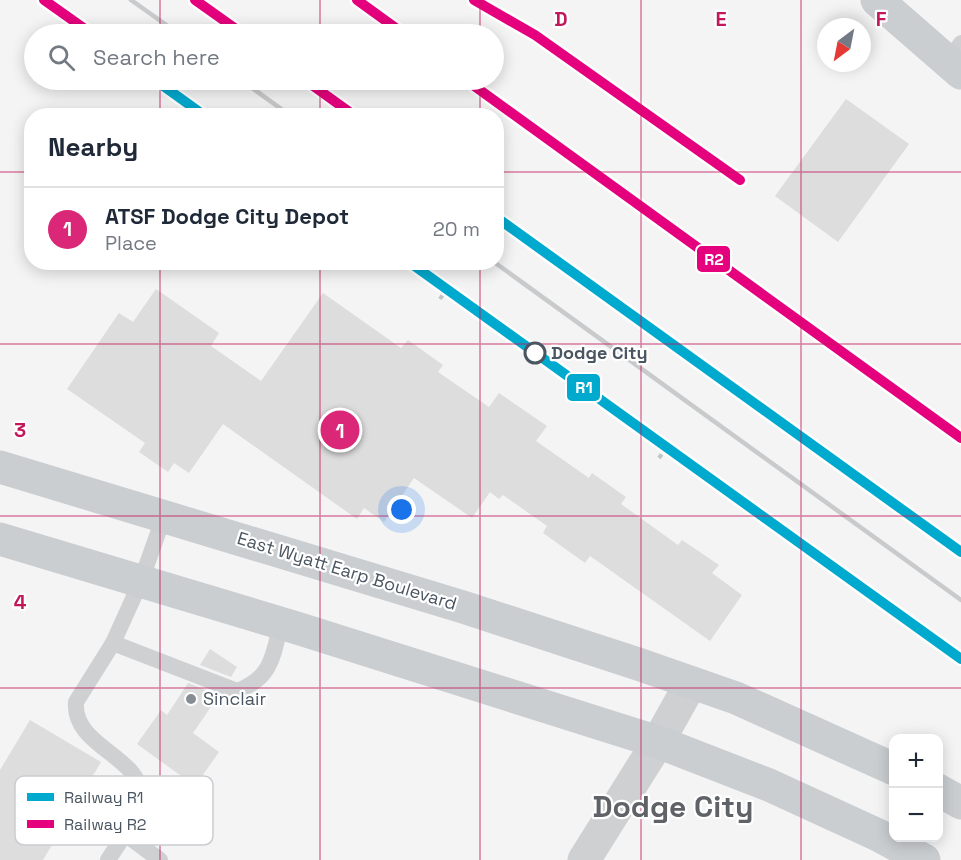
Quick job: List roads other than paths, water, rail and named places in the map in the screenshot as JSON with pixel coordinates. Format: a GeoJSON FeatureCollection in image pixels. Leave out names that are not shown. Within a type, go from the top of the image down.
{"type":"FeatureCollection","features":[{"type":"Feature","properties":{"kind":"main road"},"geometry":{"type":"LineString","coordinates":[[877,0],[957,60]]}},
{"type":"Feature","properties":{"kind":"main road","name":"East Wyatt Earp Boulevard"},"geometry":{"type":"LineString","coordinates":[[0,467],[474,610],[736,698],[889,767]]}},
{"type":"Feature","properties":{"kind":"main road"},"geometry":{"type":"LineString","coordinates":[[0,539],[281,623],[658,742],[769,785],[924,860]]}},
{"type":"Feature","properties":{"kind":"main road"},"geometry":{"type":"LineString","coordinates":[[943,792],[961,803]]}},
{"type":"Feature","properties":{"kind":"street"},"geometry":{"type":"LineString","coordinates":[[584,860],[658,742],[691,683]]}},
{"type":"Feature","properties":{"kind":"lane"},"geometry":{"type":"LineString","coordinates":[[134,776],[85,732],[75,711],[76,702],[113,643],[141,581],[165,516]]}},
{"type":"Feature","properties":{"kind":"lane"},"geometry":{"type":"LineString","coordinates":[[113,643],[237,691],[254,685],[264,674],[271,662],[281,623]]}},
{"type":"Feature","properties":{"kind":"lane"},"geometry":{"type":"LineString","coordinates":[[108,860],[118,845]]}},
{"type":"Feature","properties":{"kind":"lane"},"geometry":{"type":"LineString","coordinates":[[140,845],[160,860]]}},
{"type":"Feature","properties":{"kind":"railway"},"geometry":{"type":"LineString","coordinates":[[131,0],[165,24]]}},
{"type":"Feature","properties":{"kind":"railway"},"geometry":{"type":"LineString","coordinates":[[195,0],[229,24]]}},
{"type":"Feature","properties":{"kind":"railway"},"geometry":{"type":"LineString","coordinates":[[357,0],[390,24]]}},
{"type":"Feature","properties":{"kind":"railway"},"geometry":{"type":"LineString","coordinates":[[474,0],[535,35],[740,180]]}},
{"type":"Feature","properties":{"kind":"railway"},"geometry":{"type":"LineString","coordinates":[[255,90],[280,108]]}},
{"type":"Feature","properties":{"kind":"railway"},"geometry":{"type":"LineString","coordinates":[[319,90],[344,108]]}},
{"type":"Feature","properties":{"kind":"railway"},"geometry":{"type":"LineString","coordinates":[[480,90],[961,438]]}},
{"type":"Feature","properties":{"kind":"railway"},"geometry":{"type":"LineString","coordinates":[[504,223],[961,552]]}},
{"type":"Feature","properties":{"kind":"railway"},"geometry":{"type":"LineString","coordinates":[[504,269],[961,600]]}},
{"type":"Feature","properties":{"kind":"rail line","name":"R2"},"geometry":{"type":"LineString","coordinates":[[44,0],[78,24]]}},
{"type":"Feature","properties":{"kind":"rail line","name":"R2"},"geometry":{"type":"LineString","coordinates":[[195,0],[229,24]]}},
{"type":"Feature","properties":{"kind":"rail line","name":"R2"},"geometry":{"type":"LineString","coordinates":[[357,0],[390,24]]}},
{"type":"Feature","properties":{"kind":"rail line","name":"R2"},"geometry":{"type":"LineString","coordinates":[[474,0],[535,35],[740,180]]}},
{"type":"Feature","properties":{"kind":"rail line","name":"R1"},"geometry":{"type":"LineString","coordinates":[[169,90],[194,108]]}},
{"type":"Feature","properties":{"kind":"rail line","name":"R2"},"geometry":{"type":"LineString","coordinates":[[319,90],[344,108]]}},
{"type":"Feature","properties":{"kind":"rail line","name":"R2"},"geometry":{"type":"LineString","coordinates":[[480,90],[961,438]]}},
{"type":"Feature","properties":{"kind":"rail line","name":"R1"},"geometry":{"type":"LineString","coordinates":[[504,223],[961,552]]}},
{"type":"Feature","properties":{"kind":"rail line","name":"R1"},"geometry":{"type":"LineString","coordinates":[[420,270],[961,659]]}},
{"type":"Feature","properties":{"kind":"place","name":"Dodge City"},"geometry":{"type":"Point","coordinates":[535,353]}},
{"type":"Feature","properties":{"kind":"place","name":"ATSF Dodge City Depot"},"geometry":{"type":"Point","coordinates":[340,430]}},
{"type":"Feature","properties":{"kind":"place","name":"Sinclair"},"geometry":{"type":"Point","coordinates":[191,699]}},
{"type":"Feature","properties":{"kind":"district","name":"Dodge City"},"geometry":{"type":"Point","coordinates":[673,807]}}]}
